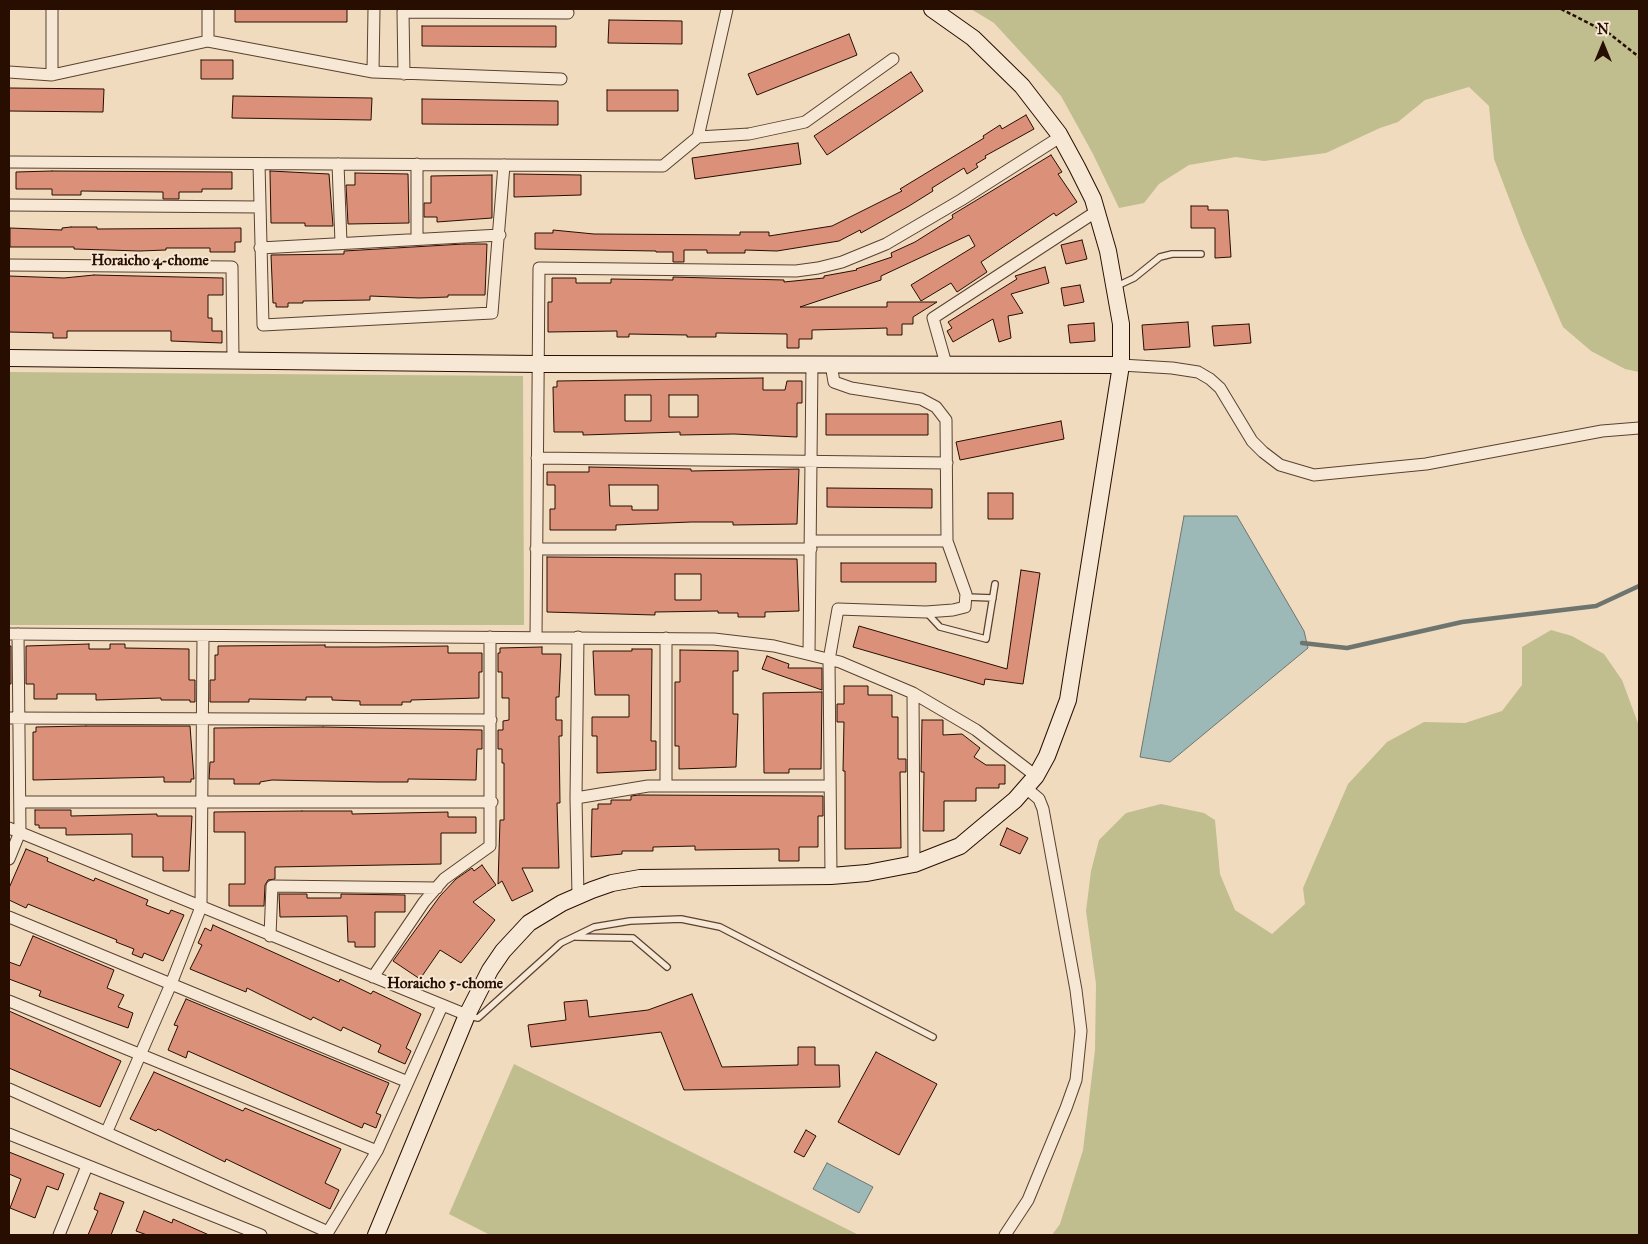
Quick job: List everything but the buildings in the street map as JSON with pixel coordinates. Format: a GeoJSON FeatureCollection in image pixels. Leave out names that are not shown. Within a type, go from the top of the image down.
{"type":"FeatureCollection","features":[{"type":"Feature","properties":{"kind":"street"},"geometry":{"type":"LineString","coordinates":[[52,9],[52,75]]}},
{"type":"Feature","properties":{"kind":"street"},"geometry":{"type":"LineString","coordinates":[[208,9],[208,41]]}},
{"type":"Feature","properties":{"kind":"street"},"geometry":{"type":"LineString","coordinates":[[373,72],[374,9]]}},
{"type":"Feature","properties":{"kind":"street"},"geometry":{"type":"LineString","coordinates":[[9,162],[663,166],[698,136],[727,9]]}},
{"type":"Feature","properties":{"kind":"street"},"geometry":{"type":"LineString","coordinates":[[376,1235],[467,1015],[490,970],[520,931],[544,913],[578,896],[612,883],[640,878],[831,876],[867,873],[914,864],[960,846],[1014,800],[1031,782],[1047,756],[1068,700],[1120,365],[1121,324],[1108,251],[1097,212],[1077,167],[1060,137],[1028,93],[998,60],[952,22],[932,9]]}},
{"type":"Feature","properties":{"kind":"street"},"geometry":{"type":"LineString","coordinates":[[404,74],[403,12],[568,13]]}},
{"type":"Feature","properties":{"kind":"street"},"geometry":{"type":"LineString","coordinates":[[9,72],[52,75],[208,41],[373,72],[561,80]]}},
{"type":"Feature","properties":{"kind":"street"},"geometry":{"type":"LineString","coordinates":[[698,136],[749,134],[805,122],[893,58]]}},
{"type":"Feature","properties":{"kind":"street"},"geometry":{"type":"LineString","coordinates":[[536,637],[539,268],[796,271],[842,262],[886,244],[961,200],[1060,137]]}},
{"type":"Feature","properties":{"kind":"street"},"geometry":{"type":"LineString","coordinates":[[259,164],[263,325],[492,313],[500,235],[504,165]]}},
{"type":"Feature","properties":{"kind":"street"},"geometry":{"type":"LineString","coordinates":[[338,164],[341,243]]}},
{"type":"Feature","properties":{"kind":"street"},"geometry":{"type":"LineString","coordinates":[[417,164],[417,239]]}},
{"type":"Feature","properties":{"kind":"street"},"geometry":{"type":"LineString","coordinates":[[9,204],[260,207]]}},
{"type":"Feature","properties":{"kind":"street"},"geometry":{"type":"LineString","coordinates":[[946,364],[933,318],[1097,212]]}},
{"type":"Feature","properties":{"kind":"street"},"geometry":{"type":"LineString","coordinates":[[260,248],[500,235]]}},
{"type":"Feature","properties":{"kind":"street"},"geometry":{"type":"LineString","coordinates":[[9,265],[232,267],[233,360]]}},
{"type":"Feature","properties":{"kind":"street"},"geometry":{"type":"LineString","coordinates":[[9,358],[538,364],[1120,365],[1172,368],[1198,372],[1210,379],[1220,388],[1252,441],[1263,452],[1280,465],[1314,475],[1426,464],[1602,431],[1639,428]]}},
{"type":"Feature","properties":{"kind":"street"},"geometry":{"type":"LineString","coordinates":[[809,653],[812,364]]}},
{"type":"Feature","properties":{"kind":"street"},"geometry":{"type":"LineString","coordinates":[[831,364],[834,382],[851,388],[906,395],[920,399],[936,407],[946,420],[947,542],[966,597],[965,608],[926,612],[838,609],[829,660],[831,876]]}},
{"type":"Feature","properties":{"kind":"street"},"geometry":{"type":"LineString","coordinates":[[538,458],[947,463]]}},
{"type":"Feature","properties":{"kind":"street"},"geometry":{"type":"LineString","coordinates":[[536,549],[947,542]]}},
{"type":"Feature","properties":{"kind":"street"},"geometry":{"type":"LineString","coordinates":[[9,859],[20,832],[20,802],[14,718],[14,634],[714,639],[774,646],[809,653],[877,677],[913,693],[976,730],[1031,782],[1043,809],[1076,990],[1081,1031],[1076,1080],[1066,1108],[1028,1200],[1005,1235]]}},
{"type":"Feature","properties":{"kind":"street"},"geometry":{"type":"LineString","coordinates":[[106,1131],[171,984],[200,907],[203,636]]}},
{"type":"Feature","properties":{"kind":"street"},"geometry":{"type":"LineString","coordinates":[[373,977],[400,935],[437,888],[461,865],[490,846],[492,802],[490,637]]}},
{"type":"Feature","properties":{"kind":"street"},"geometry":{"type":"LineString","coordinates":[[578,637],[576,798],[578,896]]}},
{"type":"Feature","properties":{"kind":"street"},"geometry":{"type":"LineString","coordinates":[[666,638],[666,786]]}},
{"type":"Feature","properties":{"kind":"street"},"geometry":{"type":"LineString","coordinates":[[913,693],[914,864]]}},
{"type":"Feature","properties":{"kind":"street"},"geometry":{"type":"LineString","coordinates":[[14,718],[491,720]]}},
{"type":"Feature","properties":{"kind":"street"},"geometry":{"type":"LineString","coordinates":[[576,798],[626,788],[666,786],[830,786]]}},
{"type":"Feature","properties":{"kind":"street"},"geometry":{"type":"LineString","coordinates":[[20,802],[492,802]]}},
{"type":"Feature","properties":{"kind":"street"},"geometry":{"type":"LineString","coordinates":[[9,828],[467,1015]]}},
{"type":"Feature","properties":{"kind":"street"},"geometry":{"type":"LineString","coordinates":[[270,936],[272,886],[437,888]]}},
{"type":"Feature","properties":{"kind":"street"},"geometry":{"type":"LineString","coordinates":[[9,918],[408,1082]]}},
{"type":"Feature","properties":{"kind":"street"},"geometry":{"type":"LineString","coordinates":[[9,1001],[377,1151]]}},
{"type":"Feature","properties":{"kind":"street"},"geometry":{"type":"LineString","coordinates":[[9,1088],[328,1232],[377,1151],[442,1006]]}},
{"type":"Feature","properties":{"kind":"street"},"geometry":{"type":"LineString","coordinates":[[9,1134],[261,1235]]}},
{"type":"Feature","properties":{"kind":"street"},"geometry":{"type":"LineString","coordinates":[[59,1235],[87,1166]]}},
{"type":"Feature","properties":{"kind":"lane"},"geometry":{"type":"LineString","coordinates":[[1115,287],[1134,278],[1160,257],[1172,254],[1200,254]]}},
{"type":"Feature","properties":{"kind":"lane"},"geometry":{"type":"LineString","coordinates":[[926,612],[940,627],[986,639],[995,584]]}},
{"type":"Feature","properties":{"kind":"lane"},"geometry":{"type":"LineString","coordinates":[[966,597],[993,598]]}},
{"type":"Feature","properties":{"kind":"lane"},"geometry":{"type":"LineString","coordinates":[[467,1015],[478,1018],[544,956],[561,943],[594,927],[630,920],[681,919],[720,927],[932,1037]]}},
{"type":"Feature","properties":{"kind":"lane"},"geometry":{"type":"LineString","coordinates":[[574,938],[633,938],[666,967]]}},
{"type":"Feature","properties":{"kind":"path"},"geometry":{"type":"LineString","coordinates":[[1561,9],[1610,34],[1639,57]]}},
{"type":"Feature","properties":{"kind":"shaded area"},"geometry":{"type":"Polygon","coordinates":[[[971,9],[1639,9],[1639,372],[1625,369],[1591,351],[1563,327],[1523,235],[1494,159],[1489,106],[1469,87],[1425,100],[1398,122],[1380,128],[1326,153],[1264,161],[1236,157],[1189,165],[1159,184],[1144,203],[1119,208],[1093,154],[1061,96],[994,23],[971,9]]]}},
{"type":"Feature","properties":{"kind":"shaded area"},"geometry":{"type":"Polygon","coordinates":[[[9,372],[523,376],[524,625],[9,625],[9,372]]]}},
{"type":"Feature","properties":{"kind":"shaded area"},"geometry":{"type":"Polygon","coordinates":[[[1551,630],[1572,636],[1604,654],[1622,680],[1639,726],[1639,1235],[1052,1235],[1060,1224],[1083,1150],[1095,1050],[1096,984],[1086,911],[1091,871],[1099,840],[1126,813],[1161,804],[1204,813],[1215,820],[1220,874],[1235,910],[1272,934],[1305,904],[1303,888],[1348,784],[1387,742],[1424,722],[1465,723],[1502,711],[1522,685],[1522,647],[1551,630]]]}},
{"type":"Feature","properties":{"kind":"shaded area"},"geometry":{"type":"Polygon","coordinates":[[[514,1064],[859,1235],[490,1235],[449,1214],[514,1064]]]}},
{"type":"Feature","properties":{"kind":"water"},"geometry":{"type":"Polygon","coordinates":[[[1184,516],[1237,516],[1304,631],[1308,648],[1170,762],[1140,757],[1184,516]]]}},
{"type":"Feature","properties":{"kind":"water"},"geometry":{"type":"Polygon","coordinates":[[[827,1163],[873,1187],[859,1213],[813,1189],[827,1163]]]}},
{"type":"Feature","properties":{"kind":"waterway"},"geometry":{"type":"LineString","coordinates":[[1302,643],[1347,648],[1462,622],[1596,606],[1639,586]]}},
{"type":"Feature","properties":{"kind":"district","name":"Horaicho 4-chome"},"geometry":{"type":"Point","coordinates":[150,261]}},
{"type":"Feature","properties":{"kind":"district","name":"Horaicho 5-chome"},"geometry":{"type":"Point","coordinates":[445,984]}}]}
